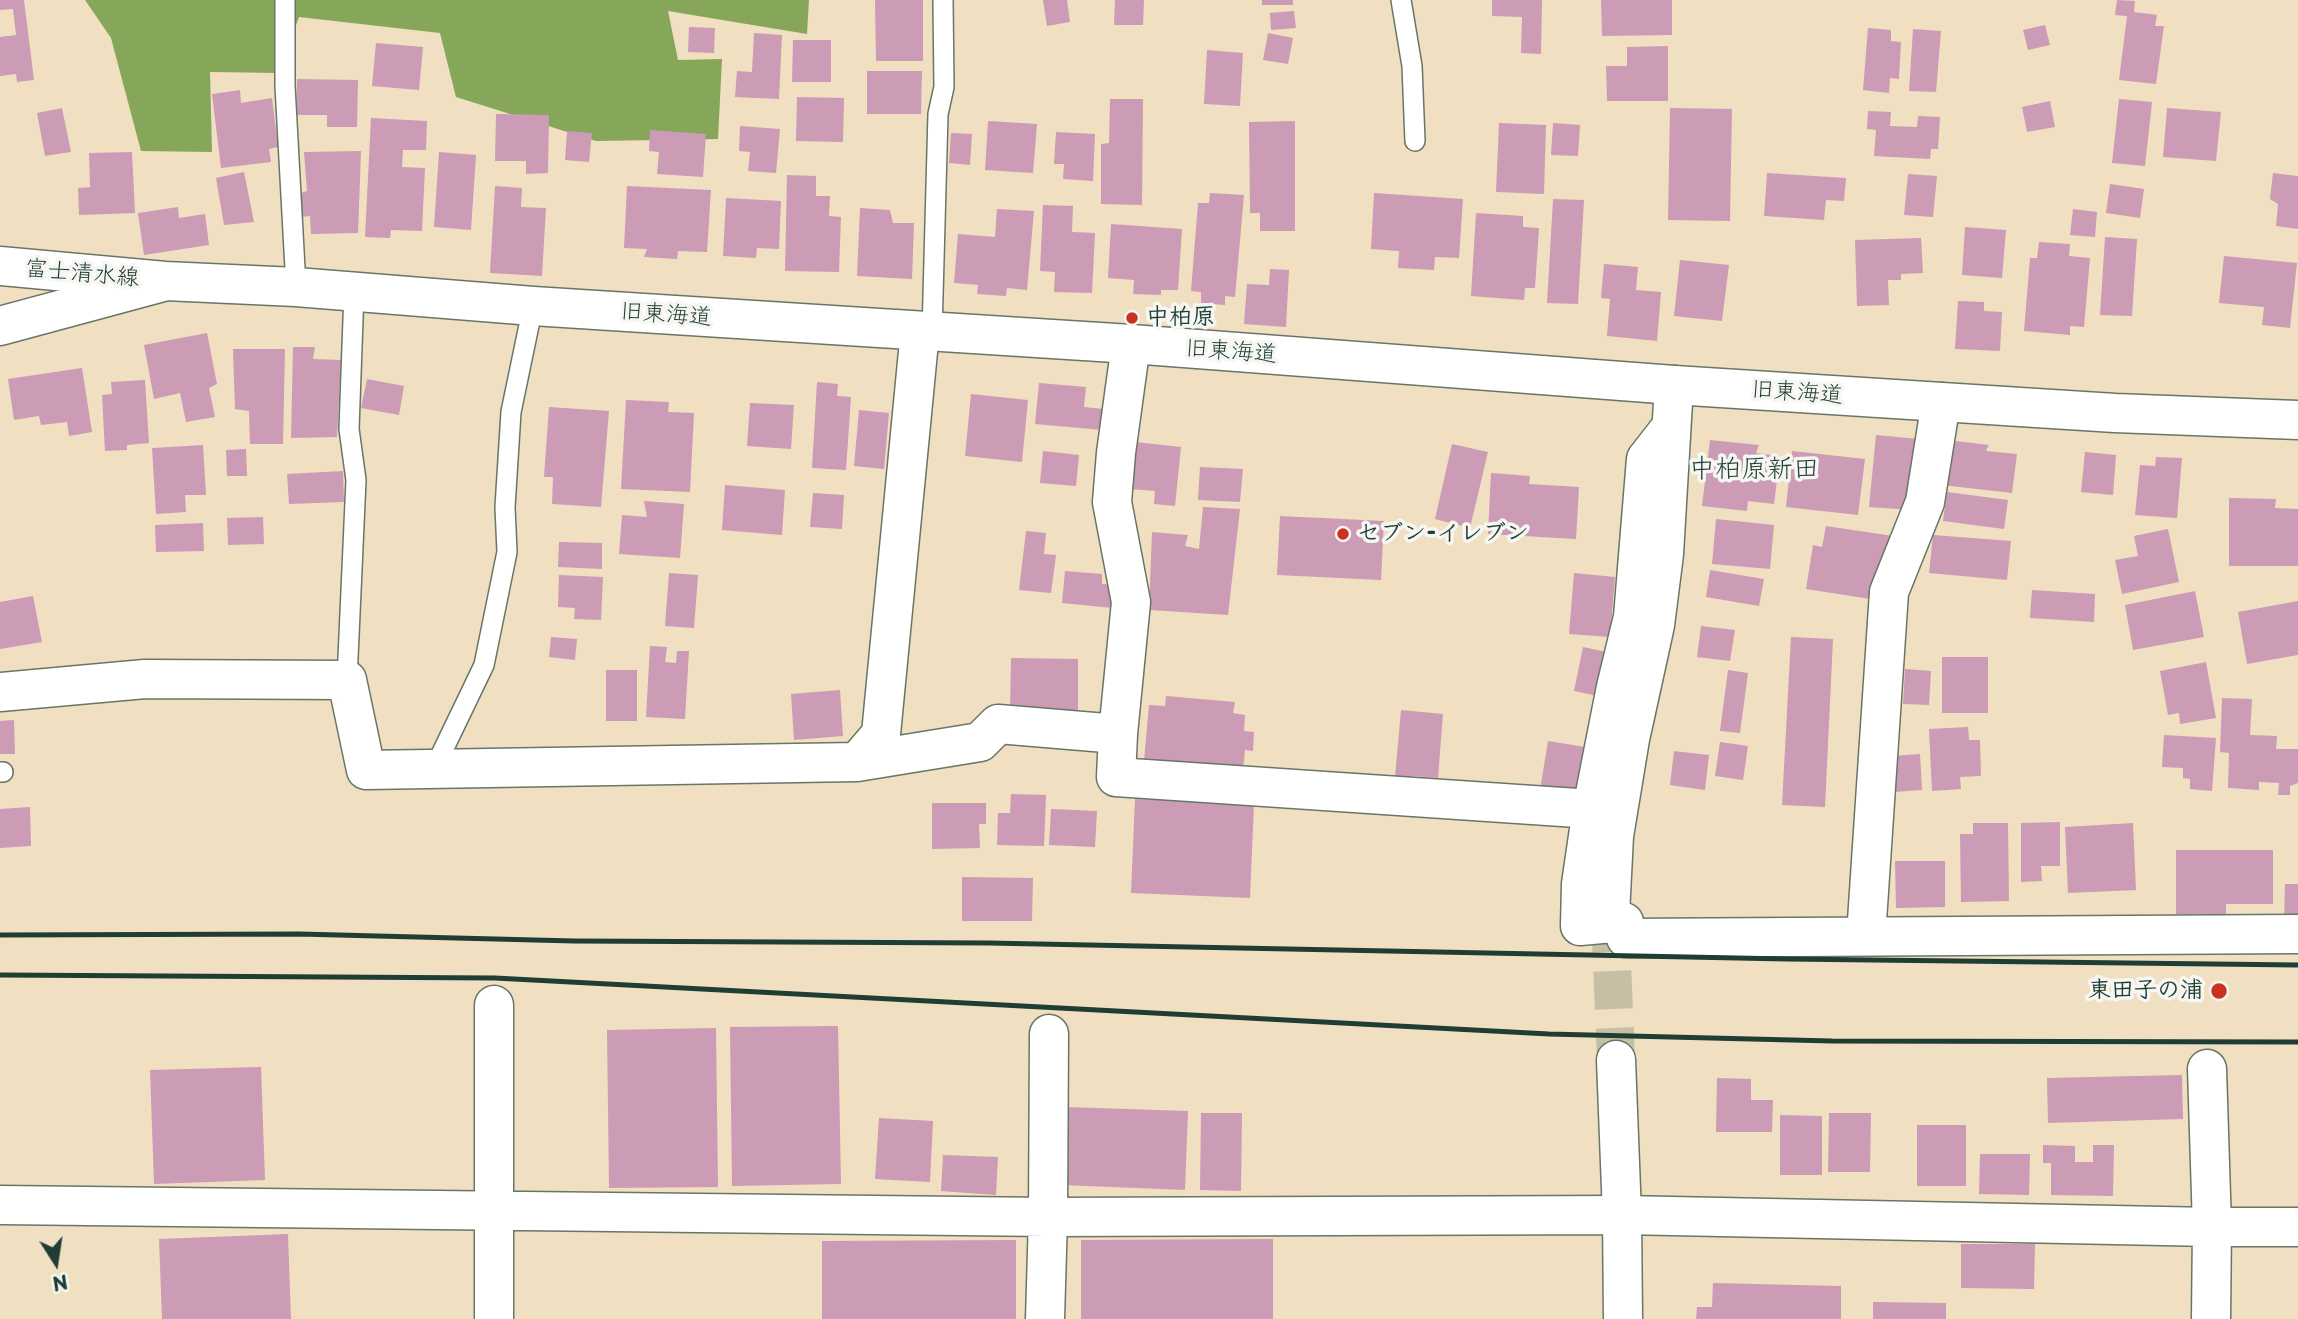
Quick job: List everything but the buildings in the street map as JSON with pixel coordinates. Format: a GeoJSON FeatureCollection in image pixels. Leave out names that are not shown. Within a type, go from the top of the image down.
{"type":"FeatureCollection","features":[{"type":"Feature","properties":{"kind":"street","name":"富士清水線"},"geometry":{"type":"LineString","coordinates":[[0,266],[165,281]]}},
{"type":"Feature","properties":{"kind":"street","name":"旧東海道"},"geometry":{"type":"LineString","coordinates":[[165,281],[296,286],[533,306],[1131,344],[1674,385],[2168,415],[2298,420]]}},
{"type":"Feature","properties":{"kind":"street"},"geometry":{"type":"LineString","coordinates":[[0,326],[165,281]]}},
{"type":"Feature","properties":{"kind":"street"},"geometry":{"type":"LineString","coordinates":[[857,762],[881,734],[926,331]]}},
{"type":"Feature","properties":{"kind":"street"},"geometry":{"type":"LineString","coordinates":[[1131,344],[1112,502],[1131,602],[1116,777],[1592,809]]}},
{"type":"Feature","properties":{"kind":"street"},"geometry":{"type":"LineString","coordinates":[[1610,914],[1614,836],[1630,739],[1655,625],[1664,554],[1674,385]]}},
{"type":"Feature","properties":{"kind":"street"},"geometry":{"type":"LineString","coordinates":[[1866,936],[1889,592],[1924,502],[1941,402]]}},
{"type":"Feature","properties":{"kind":"street"},"geometry":{"type":"LineString","coordinates":[[1671,427],[1646,459],[1633,617],[1592,809],[1581,884],[1580,926],[1624,922],[1626,938],[2298,934]]}},
{"type":"Feature","properties":{"kind":"street"},"geometry":{"type":"LineString","coordinates":[[0,692],[145,679],[347,680],[366,770],[857,762],[980,742],[998,724],[1118,734]]}},
{"type":"Feature","properties":{"kind":"street"},"geometry":{"type":"LineString","coordinates":[[494,1005],[494,1319]]}},
{"type":"Feature","properties":{"kind":"street"},"geometry":{"type":"LineString","coordinates":[[1045,1319],[1049,1034]]}},
{"type":"Feature","properties":{"kind":"street"},"geometry":{"type":"LineString","coordinates":[[1616,1060],[1623,1319]]}},
{"type":"Feature","properties":{"kind":"street"},"geometry":{"type":"LineString","coordinates":[[2207,1069],[2212,1227],[2211,1319]]}},
{"type":"Feature","properties":{"kind":"street"},"geometry":{"type":"LineString","coordinates":[[0,1205],[1048,1217],[1622,1215],[2298,1227]]}},
{"type":"Feature","properties":{"kind":"lane"},"geometry":{"type":"LineString","coordinates":[[285,0],[285,86],[296,286]]}},
{"type":"Feature","properties":{"kind":"lane"},"geometry":{"type":"LineString","coordinates":[[926,331],[938,114],[944,88],[943,0]]}},
{"type":"Feature","properties":{"kind":"lane"},"geometry":{"type":"LineString","coordinates":[[1401,0],[1412,66],[1415,141]]}},
{"type":"Feature","properties":{"kind":"lane"},"geometry":{"type":"LineString","coordinates":[[347,680],[356,481],[349,429],[354,292]]}},
{"type":"Feature","properties":{"kind":"lane"},"geometry":{"type":"LineString","coordinates":[[433,769],[484,665],[507,552],[505,507],[512,412],[533,306]]}},
{"type":"Feature","properties":{"kind":"green space"},"geometry":{"type":"Polygon","coordinates":[[[85,0],[809,0],[807,34],[668,11],[678,60],[722,59],[718,139],[596,141],[456,97],[440,33],[299,17],[279,73],[210,72],[212,152],[141,151],[111,38],[85,0]]]}},
{"type":"Feature","properties":{"kind":"tunnel"},"geometry":{"type":"LineString","coordinates":[[1610,914],[1616,1060]]}},
{"type":"Feature","properties":{"kind":"railway"},"geometry":{"type":"LineString","coordinates":[[0,935],[299,934],[574,941],[989,943],[1787,959],[2298,965]]}},
{"type":"Feature","properties":{"kind":"railway"},"geometry":{"type":"LineString","coordinates":[[0,975],[495,978],[1549,1034],[1832,1041],[2298,1042]]}},
{"type":"Feature","properties":{"kind":"place","name":"中柏原"},"geometry":{"type":"Point","coordinates":[1132,318]}},
{"type":"Feature","properties":{"kind":"place","name":"セブン-イレブン"},"geometry":{"type":"Point","coordinates":[1343,534]}},
{"type":"Feature","properties":{"kind":"place","name":"東田子の浦"},"geometry":{"type":"Point","coordinates":[2219,991]}},
{"type":"Feature","properties":{"kind":"district","name":"中柏原新田"},"geometry":{"type":"Point","coordinates":[1754,470]}}]}
